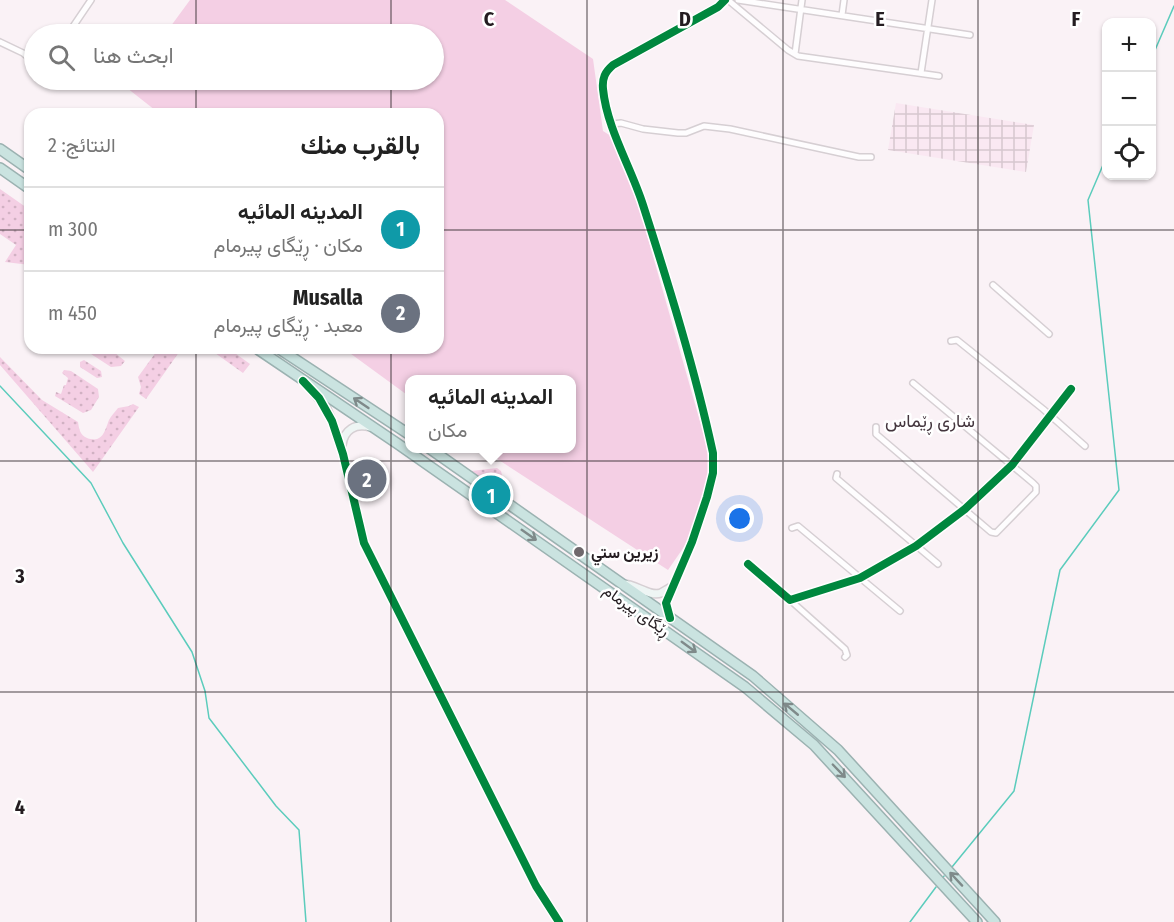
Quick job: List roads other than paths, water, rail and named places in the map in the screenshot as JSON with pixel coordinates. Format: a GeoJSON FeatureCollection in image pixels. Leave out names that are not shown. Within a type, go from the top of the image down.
{"type":"FeatureCollection","features":[{"type":"Feature","properties":{"kind":"highway"},"geometry":{"type":"LineString","coordinates":[[0,149],[24,166]]}},
{"type":"Feature","properties":{"kind":"highway"},"geometry":{"type":"LineString","coordinates":[[0,168],[24,185]]}},
{"type":"Feature","properties":{"kind":"highway","name":"ڕێگای پیرمام"},"geometry":{"type":"LineString","coordinates":[[265,354],[405,450]]}},
{"type":"Feature","properties":{"kind":"highway"},"geometry":{"type":"LineString","coordinates":[[287,354],[405,432]]}},
{"type":"Feature","properties":{"kind":"highway","name":"ڕێگای پیرمام"},"geometry":{"type":"LineString","coordinates":[[410,453],[683,642],[765,704],[830,761],[977,922]]}},
{"type":"Feature","properties":{"kind":"highway","name":"ڕێگای پیرمام"},"geometry":{"type":"LineString","coordinates":[[436,453],[753,676],[838,750],[995,922]]}},
{"type":"Feature","properties":{"kind":"highway"},"geometry":{"type":"LineString","coordinates":[[470,494],[474,480]]}},
{"type":"Feature","properties":{"kind":"street"},"geometry":{"type":"LineString","coordinates":[[75,24],[91,0]]}},
{"type":"Feature","properties":{"kind":"street"},"geometry":{"type":"LineString","coordinates":[[670,618],[666,603],[692,542],[707,497],[713,453],[643,204],[612,124],[603,88],[606,71],[726,0],[795,54],[939,76]]}},
{"type":"Feature","properties":{"kind":"street"},"geometry":{"type":"LineString","coordinates":[[738,0],[970,35]]}},
{"type":"Feature","properties":{"kind":"street"},"geometry":{"type":"LineString","coordinates":[[795,54],[802,0]]}},
{"type":"Feature","properties":{"kind":"street"},"geometry":{"type":"LineString","coordinates":[[842,15],[844,0]]}},
{"type":"Feature","properties":{"kind":"street"},"geometry":{"type":"LineString","coordinates":[[921,74],[932,0]]}},
{"type":"Feature","properties":{"kind":"street"},"geometry":{"type":"LineString","coordinates":[[0,42],[24,54]]}},
{"type":"Feature","properties":{"kind":"street"},"geometry":{"type":"LineString","coordinates":[[612,124],[621,123],[643,129],[678,133],[710,126],[859,158],[871,157]]}},
{"type":"Feature","properties":{"kind":"street"},"geometry":{"type":"LineString","coordinates":[[993,285],[1049,334]]}},
{"type":"Feature","properties":{"kind":"street"},"geometry":{"type":"LineString","coordinates":[[951,341],[957,340],[1051,415],[1085,446]]}},
{"type":"Feature","properties":{"kind":"street"},"geometry":{"type":"LineString","coordinates":[[303,381],[327,409],[343,454],[364,543],[536,886],[560,922]]}},
{"type":"Feature","properties":{"kind":"street"},"geometry":{"type":"LineString","coordinates":[[876,427],[876,434],[991,532],[996,533],[1036,492],[1036,486],[914,383]]}},
{"type":"Feature","properties":{"kind":"street"},"geometry":{"type":"LineString","coordinates":[[790,600],[860,578],[916,546],[965,509],[1012,465],[1071,389]]}},
{"type":"Feature","properties":{"kind":"street"},"geometry":{"type":"LineString","coordinates":[[343,454],[343,437],[352,428],[365,426],[376,430]]}},
{"type":"Feature","properties":{"kind":"street"},"geometry":{"type":"LineString","coordinates":[[837,474],[836,478],[938,564]]}},
{"type":"Feature","properties":{"kind":"street"},"geometry":{"type":"LineString","coordinates":[[792,528],[798,526],[900,611]]}},
{"type":"Feature","properties":{"kind":"street"},"geometry":{"type":"LineString","coordinates":[[748,564],[845,649],[847,655],[845,657]]}},
{"type":"Feature","properties":{"kind":"street"},"geometry":{"type":"LineString","coordinates":[[622,584],[632,584],[654,594],[674,586]]}},
{"type":"Feature","properties":{"kind":"waterway"},"geometry":{"type":"LineString","coordinates":[[1156,48],[1174,6]]}},
{"type":"Feature","properties":{"kind":"waterway"},"geometry":{"type":"LineString","coordinates":[[952,867],[1014,791],[1060,570],[1119,490],[1088,200],[1102,167]]}},
{"type":"Feature","properties":{"kind":"waterway"},"geometry":{"type":"LineString","coordinates":[[0,386],[91,483],[123,543],[192,652],[205,691],[209,718],[276,806],[299,830],[306,922]]}},
{"type":"Feature","properties":{"kind":"waterway"},"geometry":{"type":"LineString","coordinates":[[910,922],[936,887]]}},
{"type":"Feature","properties":{"kind":"place","name":"Musalla"},"geometry":{"type":"Point","coordinates":[367,479]}},
{"type":"Feature","properties":{"kind":"place","name":"المدينه المائيه"},"geometry":{"type":"Point","coordinates":[491,495]}},
{"type":"Feature","properties":{"kind":"place","name":"زيرين ستي"},"geometry":{"type":"Point","coordinates":[579,552]}},
{"type":"Feature","properties":{"kind":"district","name":"شاری ڕێماس"},"geometry":{"type":"Point","coordinates":[930,421]}}]}
